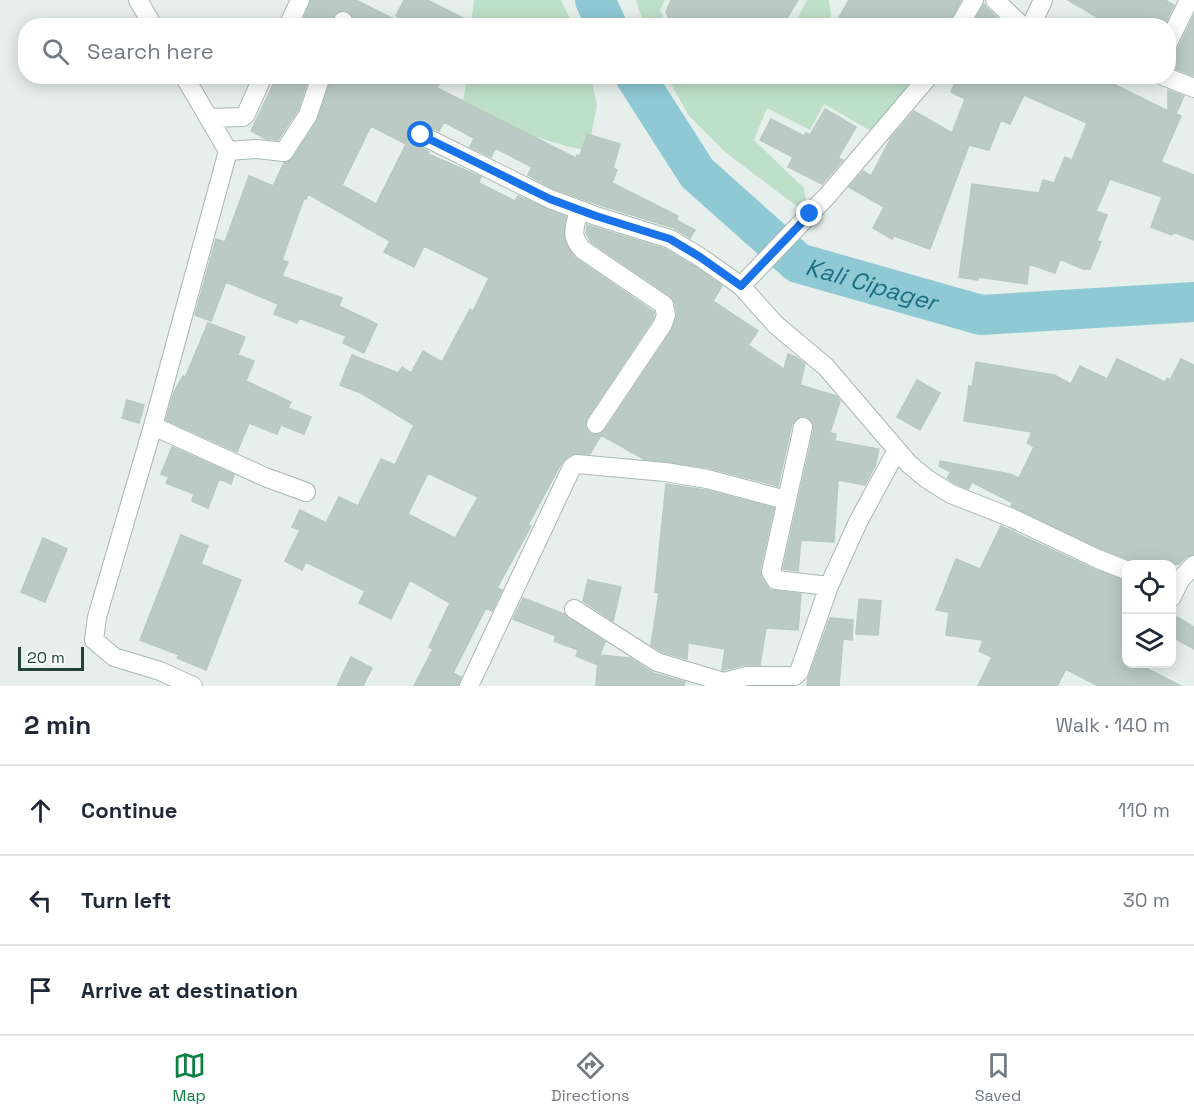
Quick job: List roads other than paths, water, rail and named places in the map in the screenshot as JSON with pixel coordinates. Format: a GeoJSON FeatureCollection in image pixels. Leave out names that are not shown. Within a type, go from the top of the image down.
{"type":"FeatureCollection","features":[{"type":"Feature","properties":{"kind":"street"},"geometry":{"type":"LineString","coordinates":[[138,0],[148,18]]}},
{"type":"Feature","properties":{"kind":"street"},"geometry":{"type":"LineString","coordinates":[[292,18],[300,0]]}},
{"type":"Feature","properties":{"kind":"street"},"geometry":{"type":"LineString","coordinates":[[964,18],[974,0]]}},
{"type":"Feature","properties":{"kind":"street"},"geometry":{"type":"LineString","coordinates":[[995,0],[1014,18]]}},
{"type":"Feature","properties":{"kind":"street"},"geometry":{"type":"LineString","coordinates":[[1035,18],[1043,0]]}},
{"type":"Feature","properties":{"kind":"street"},"geometry":{"type":"LineString","coordinates":[[1176,27],[1189,0]]}},
{"type":"Feature","properties":{"kind":"street"},"geometry":{"type":"LineString","coordinates":[[1176,81],[1194,88]]}},
{"type":"Feature","properties":{"kind":"street"},"geometry":{"type":"LineString","coordinates":[[189,84],[228,151],[153,426],[97,617],[94,640],[114,657],[160,671],[193,686]]}},
{"type":"Feature","properties":{"kind":"street"},"geometry":{"type":"LineString","coordinates":[[209,118],[243,117],[259,84]]}},
{"type":"Feature","properties":{"kind":"street"},"geometry":{"type":"LineString","coordinates":[[228,151],[249,149],[285,152],[308,115],[318,84]]}},
{"type":"Feature","properties":{"kind":"street"},"geometry":{"type":"LineString","coordinates":[[741,286],[810,214],[922,84]]}},
{"type":"Feature","properties":{"kind":"street"},"geometry":{"type":"LineString","coordinates":[[421,135],[550,199],[670,239],[700,257],[741,286],[776,325],[826,367],[909,464],[927,479],[951,494],[1012,518],[1122,568]]}},
{"type":"Feature","properties":{"kind":"street"},"geometry":{"type":"LineString","coordinates":[[579,210],[574,232],[575,242],[601,263],[664,305],[666,309],[663,324],[596,424]]}},
{"type":"Feature","properties":{"kind":"street"},"geometry":{"type":"LineString","coordinates":[[153,426],[265,477],[306,492]]}},
{"type":"Feature","properties":{"kind":"street"},"geometry":{"type":"LineString","coordinates":[[803,427],[771,572],[772,577],[776,580],[829,586]]}},
{"type":"Feature","properties":{"kind":"street"},"geometry":{"type":"LineString","coordinates":[[574,609],[657,662],[668,666],[724,682],[759,675],[795,676],[799,672],[829,586],[858,522],[897,450]]}},
{"type":"Feature","properties":{"kind":"street"},"geometry":{"type":"LineString","coordinates":[[469,686],[572,467],[577,464],[696,477],[786,500]]}},
{"type":"Feature","properties":{"kind":"street"},"geometry":{"type":"LineString","coordinates":[[1176,587],[1194,565]]}},
{"type":"Feature","properties":{"kind":"waterway","name":"Kali Cipager"},"geometry":{"type":"LineString","coordinates":[[595,0],[603,18]]}},
{"type":"Feature","properties":{"kind":"waterway","name":"Kali Cipager"},"geometry":{"type":"LineString","coordinates":[[640,84],[697,173],[798,263],[981,315],[1194,302]]}}]}
